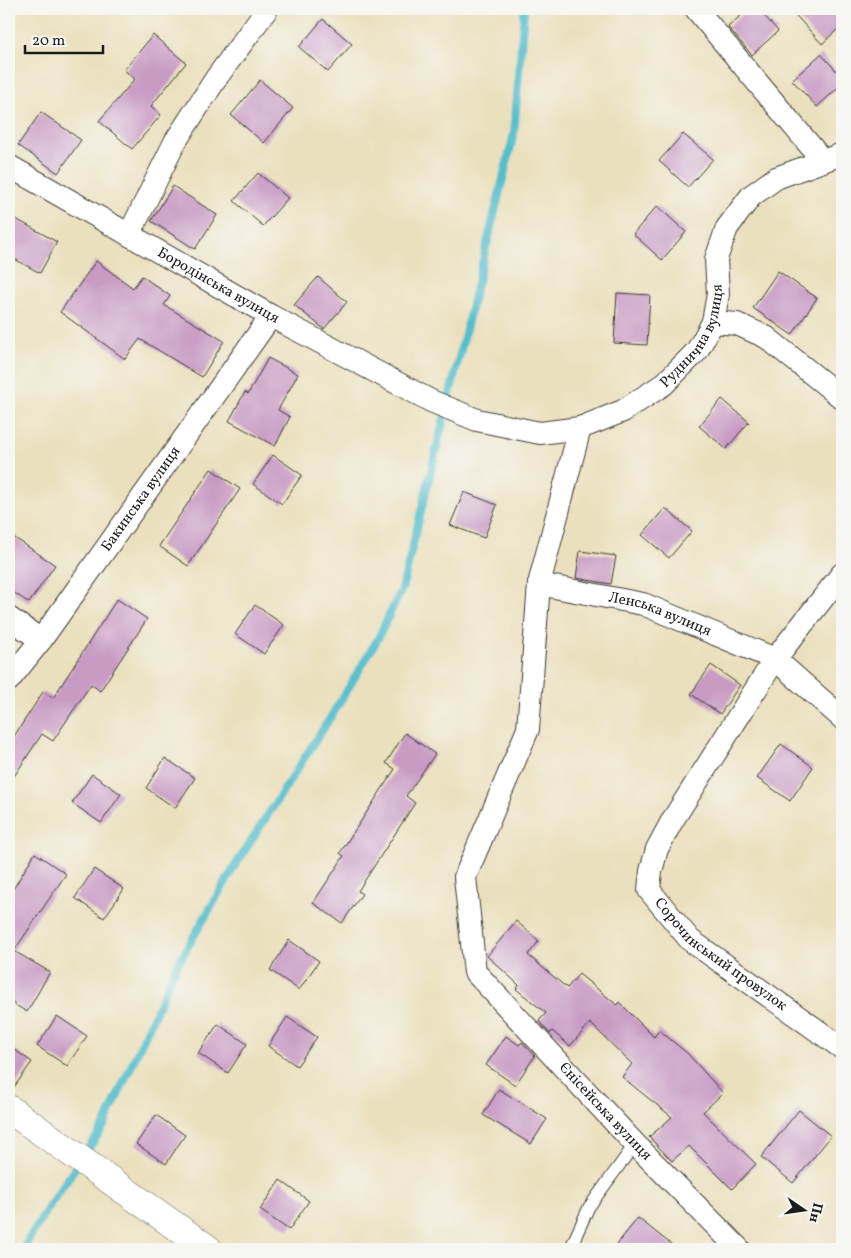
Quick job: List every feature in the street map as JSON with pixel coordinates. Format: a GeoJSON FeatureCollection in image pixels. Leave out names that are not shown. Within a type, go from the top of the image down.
{"type":"FeatureCollection","features":[{"type":"Feature","properties":{"kind":"street"},"geometry":{"type":"LineString","coordinates":[[129,235],[175,142],[216,77],[267,9]]}},
{"type":"Feature","properties":{"kind":"street"},"geometry":{"type":"LineString","coordinates":[[696,9],[833,158]]}},
{"type":"Feature","properties":{"kind":"street","name":"Руднична вулиця"},"geometry":{"type":"LineString","coordinates":[[477,420],[540,433],[580,428],[624,411],[664,384],[697,351],[713,322],[718,294],[716,259],[727,228],[751,196],[776,178],[833,158]]}},
{"type":"Feature","properties":{"kind":"street","name":"Бородінська вулиця"},"geometry":{"type":"LineString","coordinates":[[9,166],[271,316],[431,401],[477,420]]}},
{"type":"Feature","properties":{"kind":"street","name":"Бакинська вулиця"},"geometry":{"type":"LineString","coordinates":[[9,680],[42,640],[271,316]]}},
{"type":"Feature","properties":{"kind":"street"},"geometry":{"type":"LineString","coordinates":[[713,322],[737,324],[766,337],[842,398]]}},
{"type":"Feature","properties":{"kind":"street"},"geometry":{"type":"LineString","coordinates":[[539,584],[580,428]]}},
{"type":"Feature","properties":{"kind":"street"},"geometry":{"type":"LineString","coordinates":[[776,660],[842,574]]}},
{"type":"Feature","properties":{"kind":"street","name":"Ленська вулиця"},"geometry":{"type":"LineString","coordinates":[[539,584],[643,604],[776,660],[842,718]]}},
{"type":"Feature","properties":{"kind":"street","name":"Єнісейська вулиця"},"geometry":{"type":"LineString","coordinates":[[539,584],[528,729],[465,877],[475,972],[635,1144],[739,1249]]}},
{"type":"Feature","properties":{"kind":"street"},"geometry":{"type":"LineString","coordinates":[[9,618],[42,640]]}},
{"type":"Feature","properties":{"kind":"street","name":"Сорочинський провулок"},"geometry":{"type":"LineString","coordinates":[[776,660],[672,821],[657,849],[651,871],[649,890],[690,940],[842,1048]]}},
{"type":"Feature","properties":{"kind":"street"},"geometry":{"type":"LineString","coordinates":[[9,1109],[208,1249]]}},
{"type":"Feature","properties":{"kind":"lane"},"geometry":{"type":"LineString","coordinates":[[570,1249],[589,1206],[635,1144]]}},
{"type":"Feature","properties":{"kind":"building"},"geometry":{"type":"Polygon","coordinates":[[[748,9],[758,9],[778,31],[752,55],[728,27],[748,9]]]}},
{"type":"Feature","properties":{"kind":"building"},"geometry":{"type":"Polygon","coordinates":[[[790,9],[842,9],[842,25],[822,44],[790,9]]]}},
{"type":"Feature","properties":{"kind":"building"},"geometry":{"type":"Polygon","coordinates":[[[323,19],[352,44],[328,72],[299,47],[323,19]]]}},
{"type":"Feature","properties":{"kind":"building"},"geometry":{"type":"Polygon","coordinates":[[[153,35],[186,63],[151,106],[161,115],[132,149],[99,121],[135,79],[124,70],[153,35]]]}},
{"type":"Feature","properties":{"kind":"building"},"geometry":{"type":"Polygon","coordinates":[[[821,54],[842,77],[842,84],[817,107],[792,80],[821,54]]]}},
{"type":"Feature","properties":{"kind":"building"},"geometry":{"type":"Polygon","coordinates":[[[260,80],[293,108],[264,143],[231,115],[260,80]]]}},
{"type":"Feature","properties":{"kind":"building"},"geometry":{"type":"Polygon","coordinates":[[[41,112],[81,140],[58,173],[18,145],[41,112]]]}},
{"type":"Feature","properties":{"kind":"building"},"geometry":{"type":"Polygon","coordinates":[[[683,134],[713,159],[688,187],[659,161],[683,134]]]}},
{"type":"Feature","properties":{"kind":"building"},"geometry":{"type":"Polygon","coordinates":[[[258,173],[288,198],[263,226],[234,201],[258,173]]]}},
{"type":"Feature","properties":{"kind":"building"},"geometry":{"type":"Polygon","coordinates":[[[173,186],[217,215],[195,249],[151,221],[173,186]]]}},
{"type":"Feature","properties":{"kind":"building"},"geometry":{"type":"Polygon","coordinates":[[[657,206],[686,232],[662,260],[633,234],[657,206]]]}},
{"type":"Feature","properties":{"kind":"building"},"geometry":{"type":"Polygon","coordinates":[[[9,215],[57,242],[40,273],[9,256],[9,215]]]}},
{"type":"Feature","properties":{"kind":"building"},"geometry":{"type":"Polygon","coordinates":[[[96,261],[133,288],[142,276],[170,296],[164,305],[224,341],[202,377],[140,339],[125,359],[60,312],[96,261]]]}},
{"type":"Feature","properties":{"kind":"building"},"geometry":{"type":"Polygon","coordinates":[[[778,271],[817,298],[792,335],[753,308],[778,271]]]}},
{"type":"Feature","properties":{"kind":"building"},"geometry":{"type":"Polygon","coordinates":[[[318,277],[347,302],[324,329],[294,305],[318,277]]]}},
{"type":"Feature","properties":{"kind":"building"},"geometry":{"type":"Polygon","coordinates":[[[617,293],[650,295],[647,345],[614,343],[617,293]]]}},
{"type":"Feature","properties":{"kind":"building"},"geometry":{"type":"Polygon","coordinates":[[[268,358],[298,374],[278,410],[290,417],[275,446],[229,421],[245,392],[248,394],[268,358]]]}},
{"type":"Feature","properties":{"kind":"building"},"geometry":{"type":"Polygon","coordinates":[[[722,399],[749,422],[726,449],[699,426],[722,399]]]}},
{"type":"Feature","properties":{"kind":"building"},"geometry":{"type":"Polygon","coordinates":[[[273,455],[302,475],[282,504],[253,484],[273,455]]]}},
{"type":"Feature","properties":{"kind":"building"},"geometry":{"type":"Polygon","coordinates":[[[211,469],[240,489],[188,566],[159,546],[211,469]]]}},
{"type":"Feature","properties":{"kind":"building"},"geometry":{"type":"Polygon","coordinates":[[[464,492],[497,505],[484,538],[450,525],[464,492]]]}},
{"type":"Feature","properties":{"kind":"building"},"geometry":{"type":"Polygon","coordinates":[[[665,508],[692,531],[669,558],[642,535],[665,508]]]}},
{"type":"Feature","properties":{"kind":"building"},"geometry":{"type":"Polygon","coordinates":[[[9,534],[55,565],[29,603],[9,589],[9,534]]]}},
{"type":"Feature","properties":{"kind":"building"},"geometry":{"type":"Polygon","coordinates":[[[580,551],[616,556],[611,584],[576,578],[580,551]]]}},
{"type":"Feature","properties":{"kind":"building"},"geometry":{"type":"Polygon","coordinates":[[[117,599],[147,619],[100,691],[91,684],[53,741],[42,734],[9,784],[9,744],[43,692],[53,698],[117,599]]]}},
{"type":"Feature","properties":{"kind":"building"},"geometry":{"type":"Polygon","coordinates":[[[255,605],[284,625],[264,654],[235,634],[255,605]]]}},
{"type":"Feature","properties":{"kind":"building"},"geometry":{"type":"Polygon","coordinates":[[[711,665],[740,685],[720,714],[691,694],[711,665]]]}},
{"type":"Feature","properties":{"kind":"building"},"geometry":{"type":"Polygon","coordinates":[[[405,733],[435,754],[406,796],[415,803],[358,891],[362,894],[342,923],[313,903],[344,856],[340,853],[395,769],[386,763],[405,733]]]}},
{"type":"Feature","properties":{"kind":"building"},"geometry":{"type":"Polygon","coordinates":[[[781,744],[813,767],[790,801],[757,778],[781,744]]]}},
{"type":"Feature","properties":{"kind":"building"},"geometry":{"type":"Polygon","coordinates":[[[165,758],[195,778],[175,808],[146,788],[165,758]]]}},
{"type":"Feature","properties":{"kind":"building"},"geometry":{"type":"Polygon","coordinates":[[[92,774],[121,794],[101,823],[72,803],[92,774]]]}},
{"type":"Feature","properties":{"kind":"building"},"geometry":{"type":"Polygon","coordinates":[[[35,853],[66,874],[14,951],[50,972],[27,1012],[9,1001],[9,896],[35,853]]]}},
{"type":"Feature","properties":{"kind":"building"},"geometry":{"type":"Polygon","coordinates":[[[94,869],[124,889],[104,918],[75,898],[94,869]]]}},
{"type":"Feature","properties":{"kind":"building"},"geometry":{"type":"Polygon","coordinates":[[[516,921],[539,941],[528,955],[567,988],[579,974],[617,1005],[619,1002],[654,1037],[659,1030],[688,1054],[723,1093],[703,1112],[756,1164],[732,1189],[689,1146],[672,1161],[649,1137],[672,1117],[622,1077],[632,1064],[590,1023],[570,1046],[552,1031],[550,1034],[539,1021],[546,1013],[516,989],[519,985],[487,956],[516,921]]]}},
{"type":"Feature","properties":{"kind":"building"},"geometry":{"type":"Polygon","coordinates":[[[289,940],[319,961],[299,990],[270,970],[289,940]]]}},
{"type":"Feature","properties":{"kind":"building"},"geometry":{"type":"Polygon","coordinates":[[[57,1016],[87,1036],[67,1066],[37,1046],[57,1016]]]}},
{"type":"Feature","properties":{"kind":"building"},"geometry":{"type":"Polygon","coordinates":[[[287,1017],[317,1037],[297,1066],[268,1046],[287,1017]]]}},
{"type":"Feature","properties":{"kind":"building"},"geometry":{"type":"Polygon","coordinates":[[[218,1024],[247,1044],[228,1073],[198,1053],[218,1024]]]}},
{"type":"Feature","properties":{"kind":"building"},"geometry":{"type":"Polygon","coordinates":[[[506,1036],[519,1045],[522,1042],[535,1056],[515,1085],[486,1065],[506,1036]]]}},
{"type":"Feature","properties":{"kind":"building"},"geometry":{"type":"Polygon","coordinates":[[[9,1046],[32,1062],[9,1094],[9,1046]]]}},
{"type":"Feature","properties":{"kind":"building"},"geometry":{"type":"Polygon","coordinates":[[[499,1089],[547,1119],[531,1144],[483,1115],[499,1089]]]}},
{"type":"Feature","properties":{"kind":"building"},"geometry":{"type":"Polygon","coordinates":[[[799,1110],[831,1136],[793,1183],[761,1157],[799,1110]]]}},
{"type":"Feature","properties":{"kind":"building"},"geometry":{"type":"Polygon","coordinates":[[[156,1115],[185,1135],[166,1164],[136,1144],[156,1115]]]}},
{"type":"Feature","properties":{"kind":"building"},"geometry":{"type":"Polygon","coordinates":[[[280,1180],[309,1201],[289,1230],[260,1210],[280,1180]]]}},
{"type":"Feature","properties":{"kind":"building"},"geometry":{"type":"Polygon","coordinates":[[[638,1218],[677,1249],[613,1249],[638,1218]]]}},
{"type":"Feature","properties":{"kind":"waterway"},"geometry":{"type":"LineString","coordinates":[[23,1249],[49,1206],[104,1126],[177,965],[235,866],[332,715],[376,642],[402,589],[514,134],[524,9]]}}]}
